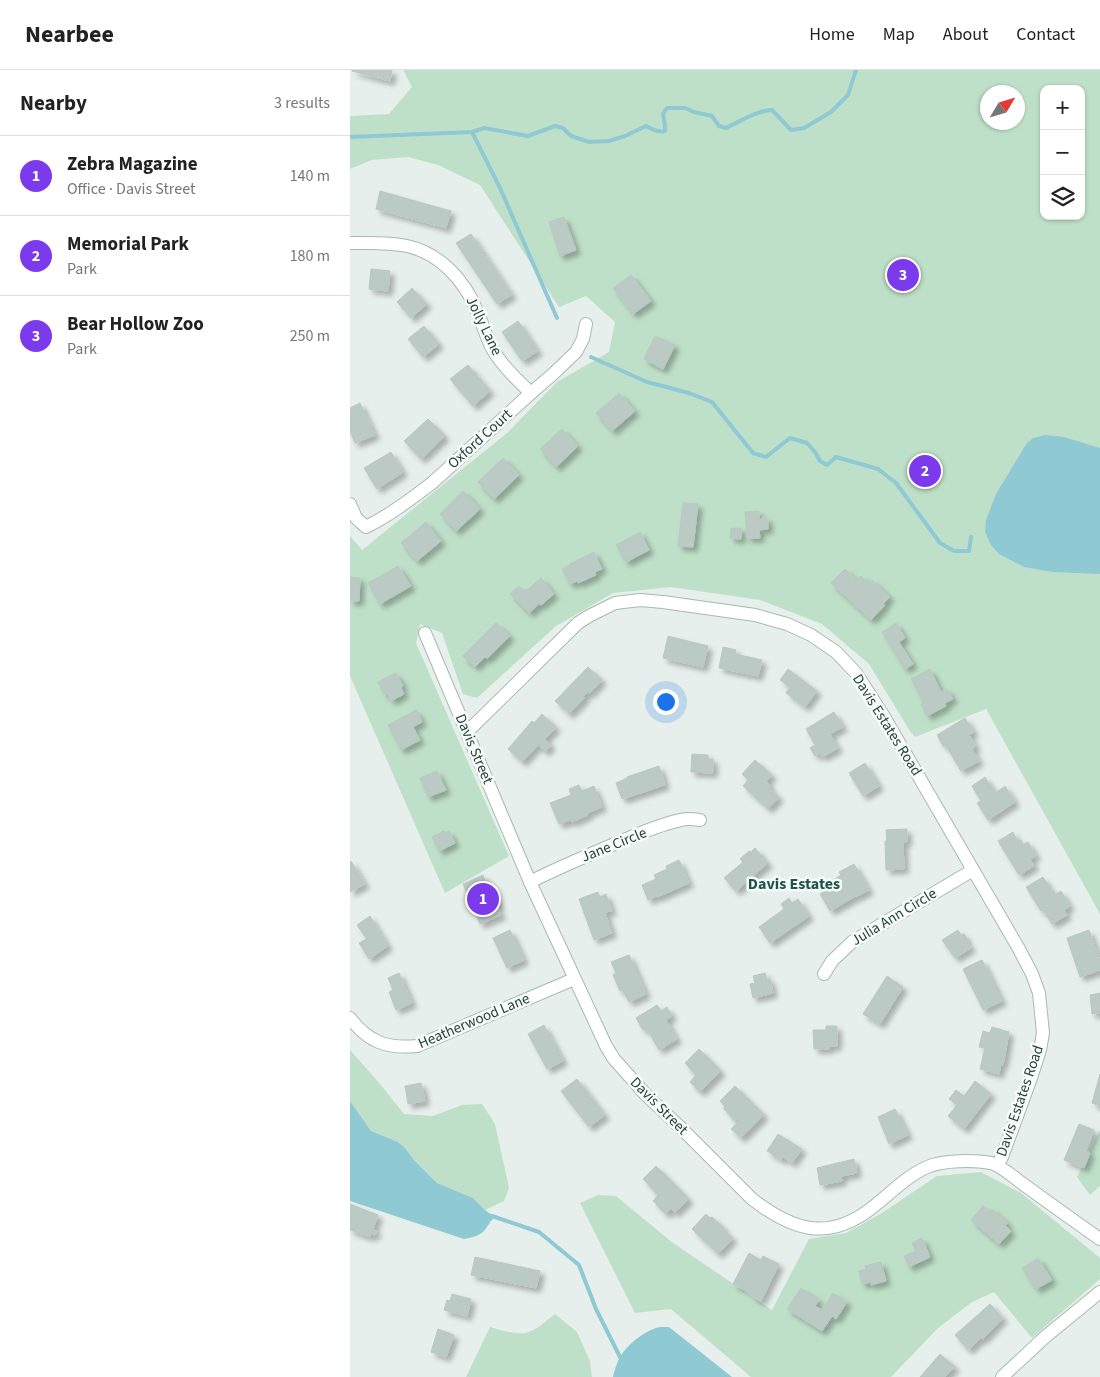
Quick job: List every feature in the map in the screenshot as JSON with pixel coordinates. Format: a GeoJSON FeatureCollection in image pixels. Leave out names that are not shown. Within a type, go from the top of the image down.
{"type":"FeatureCollection","features":[{"type":"Feature","properties":{"kind":"street","name":"Jolly Lane"},"geometry":{"type":"LineString","coordinates":[[350,243],[407,246],[424,252],[441,262],[455,275],[467,291],[477,310],[493,351],[530,393]]}},
{"type":"Feature","properties":{"kind":"street","name":"Oxford Court"},"geometry":{"type":"LineString","coordinates":[[350,504],[356,518],[366,527],[386,517],[410,500],[432,483],[576,352],[583,339],[586,324]]}},
{"type":"Feature","properties":{"kind":"street","name":"Davis Estates Road"},"geometry":{"type":"LineString","coordinates":[[467,732],[578,623],[605,607],[625,601],[640,600],[755,615],[787,624],[811,635],[836,652],[856,673],[883,715],[1032,974],[1038,992],[1042,1016],[1041,1042],[1031,1078],[1002,1157],[997,1165]]}},
{"type":"Feature","properties":{"kind":"street","name":"Davis Street"},"geometry":{"type":"LineString","coordinates":[[425,634],[530,882],[606,1046],[614,1059],[647,1096],[680,1126],[752,1199],[788,1222],[799,1226],[816,1229],[835,1227],[868,1211],[913,1175],[929,1166],[941,1163],[975,1161],[997,1165],[1100,1239]]}},
{"type":"Feature","properties":{"kind":"street","name":"Jane Circle"},"geometry":{"type":"LineString","coordinates":[[530,882],[639,834],[681,820],[692,818],[700,820]]}},
{"type":"Feature","properties":{"kind":"street","name":"Julia Ann Circle"},"geometry":{"type":"LineString","coordinates":[[824,974],[832,961],[852,942],[973,870]]}},
{"type":"Feature","properties":{"kind":"street","name":"Heatherwood Lane"},"geometry":{"type":"LineString","coordinates":[[350,1018],[373,1040],[388,1046],[417,1046],[574,979]]}},
{"type":"Feature","properties":{"kind":"street"},"geometry":{"type":"LineString","coordinates":[[1002,1377],[1045,1337],[1100,1292]]}},
{"type":"Feature","properties":{"kind":"green space"},"geometry":{"type":"Polygon","coordinates":[[[403,70],[1100,70],[1100,914],[986,709],[915,737],[869,664],[822,624],[760,600],[671,587],[613,593],[556,626],[477,698],[463,694],[442,633],[420,624],[416,643],[509,856],[445,893],[350,676],[350,536],[362,550],[507,433],[557,382],[609,352],[615,322],[586,296],[559,307],[480,185],[438,165],[408,157],[372,160],[350,169],[350,116],[389,114],[412,87],[403,70]]]}},
{"type":"Feature","properties":{"kind":"green space"},"geometry":{"type":"Polygon","coordinates":[[[350,1050],[404,1114],[433,1116],[462,1105],[482,1104],[495,1124],[509,1188],[504,1201],[485,1210],[473,1198],[437,1183],[398,1142],[371,1131],[350,1101],[350,1050]]]}},
{"type":"Feature","properties":{"kind":"green space"},"geometry":{"type":"Polygon","coordinates":[[[1100,1130],[1100,1186],[1090,1195],[1077,1177],[1100,1130]]]}},
{"type":"Feature","properties":{"kind":"green space"},"geometry":{"type":"Polygon","coordinates":[[[981,1172],[1021,1193],[1100,1258],[1100,1279],[1032,1338],[994,1292],[972,1302],[938,1328],[891,1377],[751,1377],[671,1309],[635,1313],[580,1203],[598,1195],[616,1196],[673,1243],[772,1310],[809,1239],[846,1233],[882,1213],[937,1176],[981,1172]]]}},
{"type":"Feature","properties":{"kind":"green space"},"geometry":{"type":"Polygon","coordinates":[[[555,1314],[577,1332],[590,1361],[592,1377],[466,1377],[490,1327],[510,1332],[525,1333],[536,1328],[555,1314]]]}},
{"type":"Feature","properties":{"kind":"water"},"geometry":{"type":"Polygon","coordinates":[[[1045,435],[1064,437],[1100,448],[1100,574],[1053,572],[1024,567],[999,554],[991,545],[985,532],[986,520],[996,494],[1027,443],[1033,438],[1045,435]]]}},
{"type":"Feature","properties":{"kind":"water"},"geometry":{"type":"Polygon","coordinates":[[[350,1101],[371,1131],[398,1142],[437,1183],[473,1198],[495,1217],[484,1231],[464,1239],[350,1201],[350,1101]]]}},
{"type":"Feature","properties":{"kind":"water"},"geometry":{"type":"Polygon","coordinates":[[[669,1327],[732,1377],[613,1377],[618,1361],[625,1350],[648,1331],[669,1327]]]}},
{"type":"Feature","properties":{"kind":"building"},"geometry":{"type":"Polygon","coordinates":[[[352,70],[392,70],[390,81],[352,70]]]}},
{"type":"Feature","properties":{"kind":"building"},"geometry":{"type":"Polygon","coordinates":[[[380,191],[451,211],[446,228],[376,209],[380,191]]]}},
{"type":"Feature","properties":{"kind":"building"},"geometry":{"type":"Polygon","coordinates":[[[564,217],[576,250],[560,256],[549,222],[564,217]]]}},
{"type":"Feature","properties":{"kind":"building"},"geometry":{"type":"Polygon","coordinates":[[[471,234],[512,295],[497,304],[456,243],[471,234]]]}},
{"type":"Feature","properties":{"kind":"building"},"geometry":{"type":"Polygon","coordinates":[[[371,269],[390,271],[388,291],[369,289],[371,269]]]}},
{"type":"Feature","properties":{"kind":"building"},"geometry":{"type":"Polygon","coordinates":[[[631,275],[651,301],[633,314],[613,288],[631,275]]]}},
{"type":"Feature","properties":{"kind":"building"},"geometry":{"type":"Polygon","coordinates":[[[412,288],[427,304],[411,318],[397,302],[412,288]]]}},
{"type":"Feature","properties":{"kind":"building"},"geometry":{"type":"Polygon","coordinates":[[[518,321],[538,351],[522,361],[502,332],[518,321]]]}},
{"type":"Feature","properties":{"kind":"building"},"geometry":{"type":"Polygon","coordinates":[[[424,326],[439,344],[423,357],[408,339],[424,326]]]}},
{"type":"Feature","properties":{"kind":"building"},"geometry":{"type":"Polygon","coordinates":[[[655,336],[675,345],[663,369],[644,359],[655,336]]]}},
{"type":"Feature","properties":{"kind":"building"},"geometry":{"type":"Polygon","coordinates":[[[468,365],[490,391],[473,406],[450,379],[468,365]]]}},
{"type":"Feature","properties":{"kind":"building"},"geometry":{"type":"Polygon","coordinates":[[[619,393],[635,411],[612,431],[596,413],[619,393]]]}},
{"type":"Feature","properties":{"kind":"building"},"geometry":{"type":"Polygon","coordinates":[[[360,403],[375,435],[355,443],[350,432],[350,408],[360,403]]]}},
{"type":"Feature","properties":{"kind":"building"},"geometry":{"type":"Polygon","coordinates":[[[428,419],[445,436],[421,459],[404,441],[428,419]]]}},
{"type":"Feature","properties":{"kind":"building"},"geometry":{"type":"Polygon","coordinates":[[[562,429],[578,446],[556,467],[540,449],[562,429]]]}},
{"type":"Feature","properties":{"kind":"building"},"geometry":{"type":"Polygon","coordinates":[[[391,452],[403,472],[377,489],[364,468],[391,452]]]}},
{"type":"Feature","properties":{"kind":"building"},"geometry":{"type":"Polygon","coordinates":[[[503,458],[519,475],[494,499],[478,482],[503,458]]]}},
{"type":"Feature","properties":{"kind":"building"},"geometry":{"type":"Polygon","coordinates":[[[463,491],[480,509],[456,531],[440,514],[463,491]]]}},
{"type":"Feature","properties":{"kind":"building"},"geometry":{"type":"Polygon","coordinates":[[[683,503],[698,504],[693,547],[678,546],[683,503]]]}},
{"type":"Feature","properties":{"kind":"building"},"geometry":{"type":"Polygon","coordinates":[[[759,511],[759,519],[766,517],[768,519],[768,529],[759,530],[760,538],[747,538],[745,512],[759,511]]]}},
{"type":"Feature","properties":{"kind":"building"},"geometry":{"type":"Polygon","coordinates":[[[426,522],[441,541],[417,561],[401,543],[426,522]]]}},
{"type":"Feature","properties":{"kind":"building"},"geometry":{"type":"Polygon","coordinates":[[[731,528],[741,528],[741,539],[730,538],[731,528]]]}},
{"type":"Feature","properties":{"kind":"building"},"geometry":{"type":"Polygon","coordinates":[[[640,532],[649,550],[626,562],[616,545],[640,532]]]}},
{"type":"Feature","properties":{"kind":"building"},"geometry":{"type":"Polygon","coordinates":[[[594,552],[602,569],[595,572],[596,575],[578,583],[577,581],[570,584],[562,569],[594,552]]]}},
{"type":"Feature","properties":{"kind":"building"},"geometry":{"type":"Polygon","coordinates":[[[398,566],[411,586],[380,604],[368,583],[398,566]]]}},
{"type":"Feature","properties":{"kind":"building"},"geometry":{"type":"Polygon","coordinates":[[[845,569],[857,580],[861,576],[869,583],[872,580],[890,597],[871,620],[831,583],[845,569]]]}},
{"type":"Feature","properties":{"kind":"building"},"geometry":{"type":"Polygon","coordinates":[[[350,577],[360,578],[359,601],[350,601],[350,577]]]}},
{"type":"Feature","properties":{"kind":"building"},"geometry":{"type":"Polygon","coordinates":[[[541,578],[554,594],[529,613],[510,594],[519,586],[525,592],[541,578]]]}},
{"type":"Feature","properties":{"kind":"building"},"geometry":{"type":"Polygon","coordinates":[[[496,623],[510,636],[487,659],[485,657],[475,667],[463,656],[496,623]]]}},
{"type":"Feature","properties":{"kind":"building"},"geometry":{"type":"Polygon","coordinates":[[[896,623],[905,638],[899,642],[913,664],[905,669],[882,632],[896,623]]]}},
{"type":"Feature","properties":{"kind":"building"},"geometry":{"type":"Polygon","coordinates":[[[668,636],[708,646],[703,667],[663,658],[668,636]]]}},
{"type":"Feature","properties":{"kind":"building"},"geometry":{"type":"Polygon","coordinates":[[[723,647],[736,650],[735,654],[762,660],[758,676],[719,668],[723,647]]]}},
{"type":"Feature","properties":{"kind":"building"},"geometry":{"type":"Polygon","coordinates":[[[588,667],[602,680],[589,694],[587,692],[583,697],[585,698],[569,714],[555,701],[588,667]]]}},
{"type":"Feature","properties":{"kind":"building"},"geometry":{"type":"Polygon","coordinates":[[[788,669],[817,691],[805,707],[786,693],[790,687],[780,680],[788,669]]]}},
{"type":"Feature","properties":{"kind":"building"},"geometry":{"type":"Polygon","coordinates":[[[930,669],[941,692],[947,689],[953,699],[945,703],[946,706],[927,716],[921,704],[924,703],[911,679],[930,669]]]}},
{"type":"Feature","properties":{"kind":"building"},"geometry":{"type":"Polygon","coordinates":[[[396,673],[403,686],[401,688],[404,694],[391,701],[388,694],[385,695],[378,682],[396,673]]]}},
{"type":"Feature","properties":{"kind":"building"},"geometry":{"type":"Polygon","coordinates":[[[416,710],[422,722],[413,727],[420,740],[401,750],[388,725],[416,710]]]}},
{"type":"Feature","properties":{"kind":"building"},"geometry":{"type":"Polygon","coordinates":[[[834,712],[843,727],[830,734],[838,748],[822,757],[820,753],[815,756],[810,748],[815,745],[806,729],[834,712]]]}},
{"type":"Feature","properties":{"kind":"building"},"geometry":{"type":"Polygon","coordinates":[[[542,714],[556,727],[545,739],[551,745],[545,752],[538,745],[522,762],[508,749],[532,721],[534,723],[542,714]]]}},
{"type":"Feature","properties":{"kind":"building"},"geometry":{"type":"Polygon","coordinates":[[[965,718],[974,732],[969,735],[976,746],[972,749],[979,761],[961,771],[945,744],[943,746],[937,735],[965,718]]]}},
{"type":"Feature","properties":{"kind":"building"},"geometry":{"type":"Polygon","coordinates":[[[692,754],[708,755],[708,759],[713,759],[713,773],[691,772],[692,754]]]}},
{"type":"Feature","properties":{"kind":"building"},"geometry":{"type":"Polygon","coordinates":[[[755,760],[772,775],[766,782],[771,786],[769,788],[779,797],[768,809],[743,786],[748,780],[742,774],[755,760]]]}},
{"type":"Feature","properties":{"kind":"building"},"geometry":{"type":"Polygon","coordinates":[[[865,763],[879,786],[863,796],[849,773],[865,763]]]}},
{"type":"Feature","properties":{"kind":"building"},"geometry":{"type":"Polygon","coordinates":[[[659,766],[665,785],[622,799],[616,783],[627,777],[659,766]]]}},
{"type":"Feature","properties":{"kind":"building"},"geometry":{"type":"Polygon","coordinates":[[[437,771],[446,790],[428,797],[420,778],[437,771]]]}},
{"type":"Feature","properties":{"kind":"building"},"geometry":{"type":"Polygon","coordinates":[[[985,777],[995,793],[1005,786],[1015,802],[988,820],[977,803],[981,801],[972,786],[985,777]]]}},
{"type":"Feature","properties":{"kind":"building"},"geometry":{"type":"Polygon","coordinates":[[[579,785],[582,791],[594,786],[602,807],[572,822],[571,820],[559,824],[550,803],[571,795],[569,789],[579,785]]]}},
{"type":"Feature","properties":{"kind":"building"},"geometry":{"type":"Polygon","coordinates":[[[907,829],[907,842],[903,842],[904,869],[886,870],[886,830],[907,829]]]}},
{"type":"Feature","properties":{"kind":"building"},"geometry":{"type":"Polygon","coordinates":[[[444,831],[445,833],[449,831],[455,843],[439,851],[432,837],[444,831]]]}},
{"type":"Feature","properties":{"kind":"building"},"geometry":{"type":"Polygon","coordinates":[[[1013,832],[1018,842],[1021,840],[1023,845],[1028,842],[1036,856],[1030,859],[1034,866],[1019,875],[998,841],[1013,832]]]}},
{"type":"Feature","properties":{"kind":"building"},"geometry":{"type":"Polygon","coordinates":[[[755,848],[768,863],[736,891],[724,878],[743,862],[740,859],[755,848]]]}},
{"type":"Feature","properties":{"kind":"building"},"geometry":{"type":"Polygon","coordinates":[[[679,860],[689,883],[648,900],[642,885],[656,879],[654,875],[667,869],[666,866],[679,860]]]}},
{"type":"Feature","properties":{"kind":"building"},"geometry":{"type":"Polygon","coordinates":[[[350,862],[365,884],[350,892],[350,862]]]}},
{"type":"Feature","properties":{"kind":"building"},"geometry":{"type":"Polygon","coordinates":[[[854,864],[869,890],[830,911],[820,894],[833,886],[830,882],[841,875],[839,872],[854,864]]]}},
{"type":"Feature","properties":{"kind":"building"},"geometry":{"type":"Polygon","coordinates":[[[483,875],[489,891],[493,889],[500,905],[497,906],[501,915],[480,924],[463,884],[483,875]]]}},
{"type":"Feature","properties":{"kind":"building"},"geometry":{"type":"Polygon","coordinates":[[[1043,877],[1054,895],[1061,891],[1070,906],[1064,910],[1067,915],[1052,924],[1043,910],[1041,911],[1026,887],[1043,877]]]}},
{"type":"Feature","properties":{"kind":"building"},"geometry":{"type":"Polygon","coordinates":[[[598,892],[600,897],[606,894],[612,911],[605,912],[612,933],[594,940],[579,899],[598,892]]]}},
{"type":"Feature","properties":{"kind":"building"},"geometry":{"type":"Polygon","coordinates":[[[789,898],[792,903],[798,899],[809,916],[770,943],[759,927],[784,909],[781,904],[789,898]]]}},
{"type":"Feature","properties":{"kind":"building"},"geometry":{"type":"Polygon","coordinates":[[[370,916],[388,946],[369,959],[359,943],[367,939],[357,925],[370,916]]]}},
{"type":"Feature","properties":{"kind":"building"},"geometry":{"type":"Polygon","coordinates":[[[510,930],[524,960],[507,968],[493,938],[510,930]]]}},
{"type":"Feature","properties":{"kind":"building"},"geometry":{"type":"Polygon","coordinates":[[[958,930],[961,935],[964,934],[971,948],[955,958],[942,940],[958,930]]]}},
{"type":"Feature","properties":{"kind":"building"},"geometry":{"type":"Polygon","coordinates":[[[1089,930],[1100,961],[1100,970],[1080,977],[1067,938],[1089,930]]]}},
{"type":"Feature","properties":{"kind":"building"},"geometry":{"type":"Polygon","coordinates":[[[629,955],[646,994],[629,1002],[623,990],[620,991],[613,975],[616,973],[611,962],[629,955]]]}},
{"type":"Feature","properties":{"kind":"building"},"geometry":{"type":"Polygon","coordinates":[[[982,960],[1002,1001],[983,1010],[963,969],[982,960]]]}},
{"type":"Feature","properties":{"kind":"building"},"geometry":{"type":"Polygon","coordinates":[[[399,973],[412,1003],[396,1010],[389,992],[393,990],[388,978],[399,973]]]}},
{"type":"Feature","properties":{"kind":"building"},"geometry":{"type":"Polygon","coordinates":[[[765,973],[767,980],[770,979],[773,993],[753,998],[750,984],[755,983],[753,976],[765,973]]]}},
{"type":"Feature","properties":{"kind":"building"},"geometry":{"type":"Polygon","coordinates":[[[887,976],[903,987],[880,1024],[863,1014],[887,976]]]}},
{"type":"Feature","properties":{"kind":"building"},"geometry":{"type":"Polygon","coordinates":[[[1100,993],[1100,1013],[1092,1014],[1090,995],[1100,993]]]}},
{"type":"Feature","properties":{"kind":"building"},"geometry":{"type":"Polygon","coordinates":[[[657,1005],[661,1011],[667,1007],[672,1016],[666,1020],[677,1039],[659,1050],[647,1029],[643,1030],[636,1018],[657,1005]]]}},
{"type":"Feature","properties":{"kind":"building"},"geometry":{"type":"Polygon","coordinates":[[[544,1025],[563,1061],[547,1069],[528,1034],[544,1025]]]}},
{"type":"Feature","properties":{"kind":"building"},"geometry":{"type":"Polygon","coordinates":[[[826,1026],[837,1026],[837,1046],[829,1046],[829,1049],[814,1049],[813,1030],[826,1030],[826,1026]]]}},
{"type":"Feature","properties":{"kind":"building"},"geometry":{"type":"Polygon","coordinates":[[[992,1027],[1009,1032],[1003,1065],[1001,1064],[999,1074],[980,1069],[985,1048],[979,1047],[983,1031],[990,1033],[992,1027]]]}},
{"type":"Feature","properties":{"kind":"building"},"geometry":{"type":"Polygon","coordinates":[[[699,1049],[721,1071],[700,1092],[690,1082],[696,1075],[685,1063],[699,1049]]]}},
{"type":"Feature","properties":{"kind":"building"},"geometry":{"type":"Polygon","coordinates":[[[1100,1074],[1100,1106],[1092,1103],[1100,1074]]]}},
{"type":"Feature","properties":{"kind":"building"},"geometry":{"type":"Polygon","coordinates":[[[577,1079],[605,1115],[589,1127],[561,1091],[577,1079]]]}},
{"type":"Feature","properties":{"kind":"building"},"geometry":{"type":"Polygon","coordinates":[[[975,1081],[991,1094],[964,1129],[948,1116],[957,1105],[949,1099],[956,1090],[964,1096],[975,1081]]]}},
{"type":"Feature","properties":{"kind":"building"},"geometry":{"type":"Polygon","coordinates":[[[421,1083],[425,1101],[408,1104],[405,1086],[421,1083]]]}},
{"type":"Feature","properties":{"kind":"building"},"geometry":{"type":"Polygon","coordinates":[[[735,1086],[764,1115],[741,1138],[731,1129],[739,1121],[737,1119],[735,1121],[724,1109],[725,1107],[720,1101],[735,1086]]]}},
{"type":"Feature","properties":{"kind":"building"},"geometry":{"type":"Polygon","coordinates":[[[895,1109],[908,1135],[889,1144],[878,1117],[895,1109]]]}},
{"type":"Feature","properties":{"kind":"building"},"geometry":{"type":"Polygon","coordinates":[[[1079,1124],[1094,1130],[1086,1151],[1090,1153],[1084,1168],[1064,1160],[1079,1124]]]}},
{"type":"Feature","properties":{"kind":"building"},"geometry":{"type":"Polygon","coordinates":[[[778,1134],[802,1149],[792,1163],[783,1157],[781,1160],[767,1151],[778,1134]]]}},
{"type":"Feature","properties":{"kind":"building"},"geometry":{"type":"Polygon","coordinates":[[[854,1159],[857,1173],[841,1176],[842,1181],[820,1185],[817,1168],[854,1159]]]}},
{"type":"Feature","properties":{"kind":"building"},"geometry":{"type":"Polygon","coordinates":[[[656,1166],[689,1199],[675,1213],[671,1209],[666,1214],[653,1201],[658,1195],[643,1179],[656,1166]]]}},
{"type":"Feature","properties":{"kind":"building"},"geometry":{"type":"Polygon","coordinates":[[[350,1204],[378,1215],[373,1230],[377,1231],[375,1235],[371,1234],[370,1237],[350,1230],[350,1204]]]}},
{"type":"Feature","properties":{"kind":"building"},"geometry":{"type":"Polygon","coordinates":[[[983,1206],[990,1212],[992,1209],[1008,1223],[1005,1225],[1011,1231],[999,1244],[971,1220],[983,1206]]]}},
{"type":"Feature","properties":{"kind":"building"},"geometry":{"type":"Polygon","coordinates":[[[706,1214],[710,1218],[712,1217],[733,1238],[718,1254],[692,1229],[706,1214]]]}},
{"type":"Feature","properties":{"kind":"building"},"geometry":{"type":"Polygon","coordinates":[[[922,1238],[930,1257],[909,1267],[904,1256],[916,1251],[912,1243],[922,1238]]]}},
{"type":"Feature","properties":{"kind":"building"},"geometry":{"type":"Polygon","coordinates":[[[749,1253],[761,1260],[763,1256],[779,1264],[761,1301],[751,1296],[752,1293],[733,1284],[749,1253]]]}},
{"type":"Feature","properties":{"kind":"building"},"geometry":{"type":"Polygon","coordinates":[[[475,1257],[540,1271],[536,1288],[471,1275],[475,1257]]]}},
{"type":"Feature","properties":{"kind":"building"},"geometry":{"type":"Polygon","coordinates":[[[1038,1258],[1052,1280],[1036,1289],[1022,1268],[1038,1258]]]}},
{"type":"Feature","properties":{"kind":"building"},"geometry":{"type":"Polygon","coordinates":[[[881,1262],[886,1281],[871,1285],[871,1282],[862,1284],[859,1271],[866,1269],[865,1266],[881,1262]]]}},
{"type":"Feature","properties":{"kind":"building"},"geometry":{"type":"Polygon","coordinates":[[[801,1288],[819,1300],[815,1306],[822,1310],[833,1293],[847,1302],[836,1319],[832,1316],[822,1331],[787,1309],[801,1288]]]}},
{"type":"Feature","properties":{"kind":"building"},"geometry":{"type":"Polygon","coordinates":[[[452,1294],[471,1299],[467,1316],[444,1310],[447,1300],[450,1301],[452,1294]]]}},
{"type":"Feature","properties":{"kind":"building"},"geometry":{"type":"Polygon","coordinates":[[[990,1304],[1003,1318],[983,1339],[981,1338],[968,1350],[955,1335],[990,1304]]]}},
{"type":"Feature","properties":{"kind":"building"},"geometry":{"type":"Polygon","coordinates":[[[438,1329],[454,1335],[446,1357],[431,1352],[438,1329]]]}},
{"type":"Feature","properties":{"kind":"building"},"geometry":{"type":"Polygon","coordinates":[[[940,1354],[955,1367],[945,1377],[920,1377],[940,1354]]]}},
{"type":"Feature","properties":{"kind":"waterway"},"geometry":{"type":"LineString","coordinates":[[350,137],[472,132],[484,128],[528,136],[555,126],[563,128],[571,136],[589,142],[609,141],[646,126],[657,131],[665,131],[663,114],[667,108],[685,108],[712,116],[719,126],[726,128],[754,114],[772,110],[791,130],[804,128],[831,112],[848,95],[856,70]]}},
{"type":"Feature","properties":{"kind":"waterway"},"geometry":{"type":"LineString","coordinates":[[472,132],[500,188],[557,318]]}},
{"type":"Feature","properties":{"kind":"waterway"},"geometry":{"type":"LineString","coordinates":[[591,357],[647,382],[689,393],[712,402],[753,453],[766,457],[790,438],[807,443],[820,461],[827,465],[836,457],[878,469],[896,483],[940,543],[954,551],[969,551],[971,537]]}},
{"type":"Feature","properties":{"kind":"waterway"},"geometry":{"type":"LineString","coordinates":[[492,1216],[539,1232],[579,1265],[596,1309],[620,1357]]}},
{"type":"Feature","properties":{"kind":"place","name":"Bear Hollow Zoo"},"geometry":{"type":"Point","coordinates":[903,275]}},
{"type":"Feature","properties":{"kind":"place","name":"Memorial Park"},"geometry":{"type":"Point","coordinates":[925,471]}},
{"type":"Feature","properties":{"kind":"place","name":"Zebra Magazine"},"geometry":{"type":"Point","coordinates":[483,899]}},
{"type":"Feature","properties":{"kind":"district","name":"Davis Estates"},"geometry":{"type":"Point","coordinates":[794,884]}}]}
